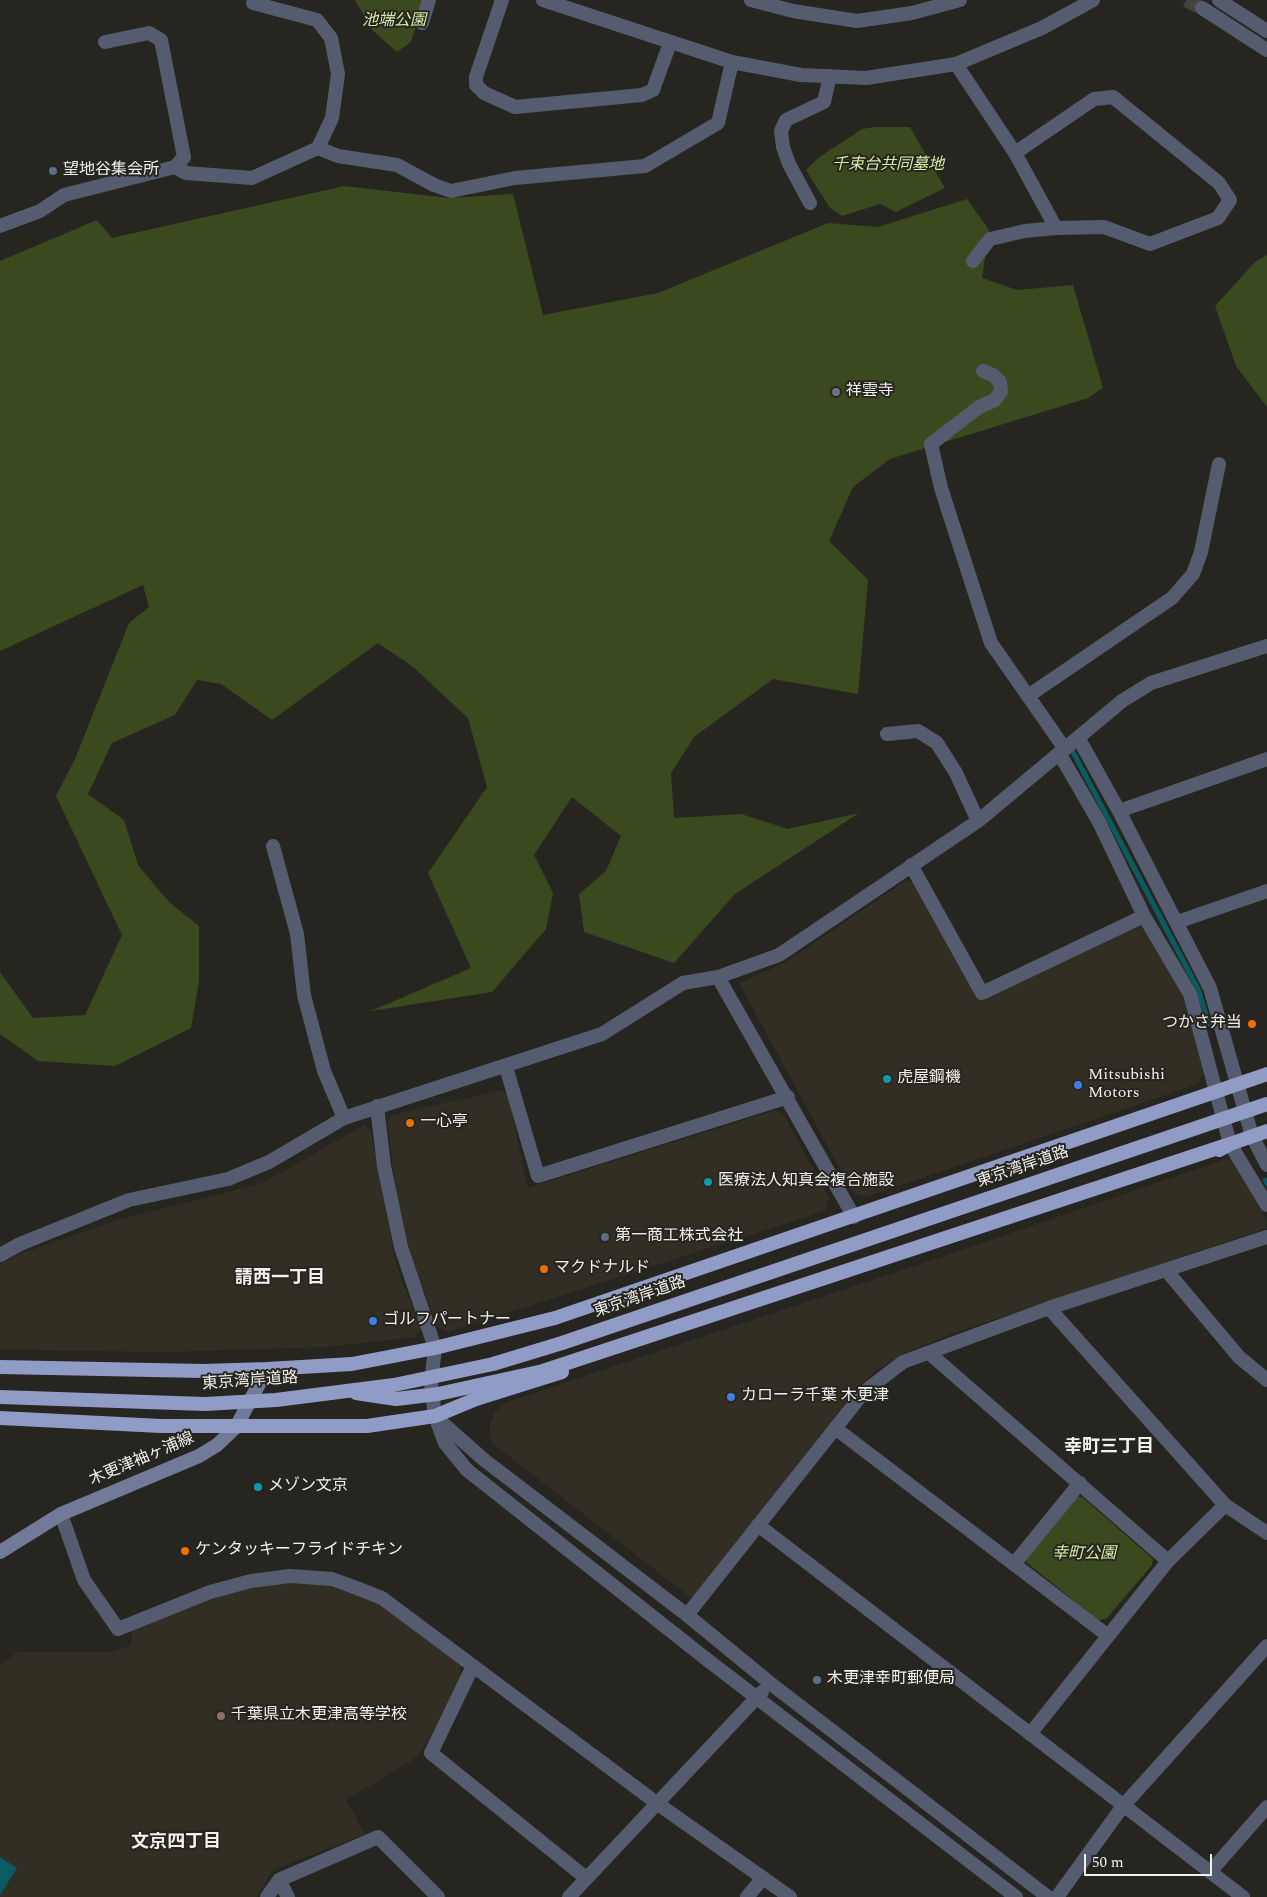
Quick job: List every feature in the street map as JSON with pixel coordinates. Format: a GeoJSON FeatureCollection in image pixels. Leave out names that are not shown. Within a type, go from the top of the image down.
{"type":"FeatureCollection","features":[{"type":"Feature","properties":{"kind":"highway","name":"東京湾岸道路"},"geometry":{"type":"LineString","coordinates":[[0,1367],[202,1371],[267,1369],[352,1364],[435,1348],[554,1318],[854,1217],[1267,1074]]}},
{"type":"Feature","properties":{"kind":"highway","name":"東京湾岸道路"},"geometry":{"type":"LineString","coordinates":[[0,1397],[205,1404],[276,1400],[394,1385],[492,1364],[562,1343],[1267,1104]]}},
{"type":"Feature","properties":{"kind":"highway"},"geometry":{"type":"LineString","coordinates":[[346,1391],[396,1399],[438,1394],[543,1372],[1267,1131]]}},
{"type":"Feature","properties":{"kind":"highway"},"geometry":{"type":"LineString","coordinates":[[0,1418],[236,1427],[367,1426],[436,1416],[476,1399],[1211,1155],[1230,1144]]}},
{"type":"Feature","properties":{"kind":"main road","name":"木更津袖ヶ浦線"},"geometry":{"type":"LineString","coordinates":[[0,1552],[61,1514],[199,1456],[217,1445],[236,1427],[267,1369]]}},
{"type":"Feature","properties":{"kind":"street"},"geometry":{"type":"LineString","coordinates":[[422,23],[429,0]]}},
{"type":"Feature","properties":{"kind":"street"},"geometry":{"type":"LineString","coordinates":[[502,0],[476,77],[476,85],[484,94],[515,107],[642,95],[653,90],[670,43]]}},
{"type":"Feature","properties":{"kind":"street"},"geometry":{"type":"LineString","coordinates":[[542,0],[579,6],[670,43],[732,62],[801,75],[866,78],[956,64],[1042,28],[1093,0]]}},
{"type":"Feature","properties":{"kind":"street"},"geometry":{"type":"LineString","coordinates":[[751,0],[793,12],[857,21],[912,13],[959,0]]}},
{"type":"Feature","properties":{"kind":"street"},"geometry":{"type":"LineString","coordinates":[[1218,0],[1267,31]]}},
{"type":"Feature","properties":{"kind":"street"},"geometry":{"type":"LineString","coordinates":[[175,167],[186,173],[252,178],[318,148],[332,118],[338,74],[332,38],[317,20],[253,3]]}},
{"type":"Feature","properties":{"kind":"street"},"geometry":{"type":"LineString","coordinates":[[1202,8],[1267,50]]}},
{"type":"Feature","properties":{"kind":"street"},"geometry":{"type":"LineString","coordinates":[[0,226],[40,211],[64,195],[175,167],[184,157],[161,40],[149,33],[105,42]]}},
{"type":"Feature","properties":{"kind":"street"},"geometry":{"type":"LineString","coordinates":[[318,148],[338,156],[397,165],[434,185],[451,191],[515,178],[645,166],[718,122],[732,62]]}},
{"type":"Feature","properties":{"kind":"street"},"geometry":{"type":"LineString","coordinates":[[956,64],[1015,153],[1056,228]]}},
{"type":"Feature","properties":{"kind":"street"},"geometry":{"type":"LineString","coordinates":[[810,203],[789,164],[783,148],[781,131],[786,120],[824,102],[830,76]]}},
{"type":"Feature","properties":{"kind":"street"},"geometry":{"type":"LineString","coordinates":[[973,261],[990,239],[1025,231],[1056,228],[1104,227],[1150,244],[1218,218],[1230,200],[1219,183],[1113,97],[1094,99],[1015,153]]}},
{"type":"Feature","properties":{"kind":"street"},"geometry":{"type":"LineString","coordinates":[[983,371],[994,375],[1000,382],[1001,391],[995,400],[979,407],[931,444],[941,488],[991,643],[1028,696],[1062,751],[1099,822],[1144,916],[1190,994],[1230,1144],[1267,1206]]}},
{"type":"Feature","properties":{"kind":"street"},"geometry":{"type":"LineString","coordinates":[[1028,696],[1172,598],[1193,574],[1201,552],[1219,464]]}},
{"type":"Feature","properties":{"kind":"street"},"geometry":{"type":"LineString","coordinates":[[0,1255],[45,1234],[129,1200],[228,1179],[269,1162],[344,1118],[376,1106],[506,1067],[602,1034],[683,983],[718,977],[779,954],[978,821],[1079,739],[1122,701],[1151,683],[1267,646]]}},
{"type":"Feature","properties":{"kind":"street"},"geometry":{"type":"LineString","coordinates":[[887,734],[918,731],[937,744],[956,773],[978,821]]}},
{"type":"Feature","properties":{"kind":"street"},"geometry":{"type":"LineString","coordinates":[[1079,739],[1120,811],[1210,988],[1252,1136],[1267,1165]]}},
{"type":"Feature","properties":{"kind":"street"},"geometry":{"type":"LineString","coordinates":[[1120,811],[1267,759]]}},
{"type":"Feature","properties":{"kind":"street"},"geometry":{"type":"LineString","coordinates":[[273,846],[297,934],[304,995],[324,1071],[344,1118]]}},
{"type":"Feature","properties":{"kind":"street"},"geometry":{"type":"LineString","coordinates":[[911,865],[982,992],[1144,916]]}},
{"type":"Feature","properties":{"kind":"street"},"geometry":{"type":"LineString","coordinates":[[1177,922],[1267,891]]}},
{"type":"Feature","properties":{"kind":"street"},"geometry":{"type":"LineString","coordinates":[[718,977],[788,1097],[854,1217]]}},
{"type":"Feature","properties":{"kind":"street"},"geometry":{"type":"LineString","coordinates":[[506,1067],[538,1176],[788,1097]]}},
{"type":"Feature","properties":{"kind":"street"},"geometry":{"type":"LineString","coordinates":[[376,1106],[384,1166],[401,1246],[435,1348],[431,1383],[436,1416],[445,1443],[467,1470],[756,1698],[1016,1897]]}},
{"type":"Feature","properties":{"kind":"street"},"geometry":{"type":"LineString","coordinates":[[687,1615],[864,1392],[882,1376],[903,1362],[1049,1308],[1267,1237]]}},
{"type":"Feature","properties":{"kind":"street"},"geometry":{"type":"LineString","coordinates":[[1166,1270],[1239,1357],[1267,1380]]}},
{"type":"Feature","properties":{"kind":"street"},"geometry":{"type":"LineString","coordinates":[[1049,1308],[1225,1505],[1267,1533]]}},
{"type":"Feature","properties":{"kind":"street"},"geometry":{"type":"LineString","coordinates":[[929,1353],[1168,1561]]}},
{"type":"Feature","properties":{"kind":"street"},"geometry":{"type":"LineString","coordinates":[[436,1416],[460,1441],[482,1459],[687,1615],[770,1683],[1048,1897]]}},
{"type":"Feature","properties":{"kind":"street"},"geometry":{"type":"LineString","coordinates":[[835,1428],[1107,1636]]}},
{"type":"Feature","properties":{"kind":"street"},"geometry":{"type":"LineString","coordinates":[[1014,1564],[1080,1483]]}},
{"type":"Feature","properties":{"kind":"street"},"geometry":{"type":"LineString","coordinates":[[1030,1734],[1168,1561],[1225,1505]]}},
{"type":"Feature","properties":{"kind":"street"},"geometry":{"type":"LineString","coordinates":[[61,1514],[84,1580],[118,1629],[210,1592],[250,1581],[290,1576],[332,1579],[382,1598],[658,1804],[790,1897]]}},
{"type":"Feature","properties":{"kind":"street"},"geometry":{"type":"LineString","coordinates":[[758,1526],[1243,1897]]}},
{"type":"Feature","properties":{"kind":"street"},"geometry":{"type":"LineString","coordinates":[[1057,1897],[1123,1806],[1267,1646]]}},
{"type":"Feature","properties":{"kind":"street"},"geometry":{"type":"LineString","coordinates":[[473,1666],[431,1753],[586,1878]]}},
{"type":"Feature","properties":{"kind":"street"},"geometry":{"type":"LineString","coordinates":[[569,1897],[770,1683]]}},
{"type":"Feature","properties":{"kind":"street"},"geometry":{"type":"LineString","coordinates":[[1210,1872],[1267,1807]]}},
{"type":"Feature","properties":{"kind":"street"},"geometry":{"type":"LineString","coordinates":[[267,1897],[279,1880],[378,1837],[438,1897]]}},
{"type":"Feature","properties":{"kind":"street"},"geometry":{"type":"LineString","coordinates":[[747,1897],[763,1878]]}},
{"type":"Feature","properties":{"kind":"street"},"geometry":{"type":"LineString","coordinates":[[279,1880],[288,1897]]}},
{"type":"Feature","properties":{"kind":"shaded area"},"geometry":{"type":"Polygon","coordinates":[[[905,881],[917,883],[980,1000],[1141,925],[1186,998],[1205,1070],[1198,1084],[866,1197],[853,1193],[739,983],[786,962],[905,881]]]}},
{"type":"Feature","properties":{"kind":"shaded area"},"geometry":{"type":"Polygon","coordinates":[[[501,1090],[508,1095],[528,1188],[776,1110],[784,1115],[829,1198],[825,1211],[448,1332],[438,1327],[411,1259],[396,1192],[387,1122],[392,1115],[501,1090]]]}},
{"type":"Feature","properties":{"kind":"shaded area"},"geometry":{"type":"Polygon","coordinates":[[[364,1125],[371,1131],[394,1255],[403,1285],[422,1328],[416,1337],[326,1347],[172,1352],[0,1350],[0,1264],[20,1254],[118,1220],[265,1182],[364,1125]]]}},
{"type":"Feature","properties":{"kind":"shaded area"},"geometry":{"type":"Polygon","coordinates":[[[1229,1158],[1236,1162],[1267,1220],[1265,1229],[954,1333],[904,1353],[876,1371],[857,1388],[696,1594],[690,1597],[492,1443],[489,1433],[490,1423],[495,1412],[507,1402],[927,1262],[1229,1158]]]}},
{"type":"Feature","properties":{"kind":"shaded area","name":"千葉県立木更津高等学校"},"geometry":{"type":"Polygon","coordinates":[[[303,1583],[326,1586],[362,1596],[391,1611],[461,1665],[460,1683],[422,1750],[411,1761],[346,1800],[365,1834],[273,1870],[257,1897],[0,1897],[0,1664],[18,1652],[111,1652],[131,1645],[132,1629],[225,1591],[278,1584],[303,1583]]]}},
{"type":"Feature","properties":{"kind":"green space","name":"池端公園"},"geometry":{"type":"Polygon","coordinates":[[[355,0],[424,0],[411,42],[397,52],[372,30],[355,0]]]}},
{"type":"Feature","properties":{"kind":"green space","name":"千束台共同墓地"},"geometry":{"type":"Polygon","coordinates":[[[910,127],[945,188],[896,212],[880,204],[842,216],[830,208],[806,170],[818,158],[862,129],[910,127]]]}},
{"type":"Feature","properties":{"kind":"green space"},"geometry":{"type":"Polygon","coordinates":[[[344,186],[449,198],[513,194],[543,315],[658,293],[828,223],[878,227],[967,199],[989,230],[982,278],[1017,290],[1073,285],[1103,388],[1088,398],[890,459],[853,487],[829,541],[868,580],[858,694],[773,679],[694,737],[671,773],[674,818],[741,814],[788,829],[859,813],[735,894],[674,963],[584,932],[579,894],[606,871],[621,836],[572,797],[534,855],[553,893],[546,929],[492,992],[371,1011],[471,968],[428,873],[487,787],[468,718],[412,666],[378,643],[272,720],[221,684],[197,680],[175,715],[112,743],[88,794],[124,820],[138,865],[169,902],[199,926],[199,981],[191,1028],[115,1066],[38,1061],[0,1034],[0,972],[33,1018],[85,1015],[122,935],[56,796],[75,759],[129,623],[149,607],[143,585],[0,651],[0,261],[97,220],[112,238],[344,186]]]}},
{"type":"Feature","properties":{"kind":"green space"},"geometry":{"type":"Polygon","coordinates":[[[1267,255],[1267,407],[1236,366],[1215,306],[1255,262],[1267,255]]]}},
{"type":"Feature","properties":{"kind":"green space","name":"幸町公園"},"geometry":{"type":"Polygon","coordinates":[[[1076,1497],[1082,1497],[1153,1559],[1152,1565],[1106,1619],[1098,1620],[1026,1562],[1027,1557],[1076,1497]]]}},
{"type":"Feature","properties":{"kind":"water"},"geometry":{"type":"Polygon","coordinates":[[[0,1857],[17,1868],[0,1895],[0,1857]]]}},
{"type":"Feature","properties":{"kind":"waterway"},"geometry":{"type":"LineString","coordinates":[[1073,752],[1198,989],[1209,1024]]}},
{"type":"Feature","properties":{"kind":"waterway"},"geometry":{"type":"LineString","coordinates":[[1265,1180],[1267,1184]]}},
{"type":"Feature","properties":{"kind":"tunnel"},"geometry":{"type":"LineString","coordinates":[[1186,0],[1202,8]]}},
{"type":"Feature","properties":{"kind":"place","name":"望地谷集会所"},"geometry":{"type":"Point","coordinates":[53,171]}},
{"type":"Feature","properties":{"kind":"place","name":"祥雲寺"},"geometry":{"type":"Point","coordinates":[836,392]}},
{"type":"Feature","properties":{"kind":"place","name":"つかさ弁当"},"geometry":{"type":"Point","coordinates":[1252,1024]}},
{"type":"Feature","properties":{"kind":"place","name":"虎屋鋼機"},"geometry":{"type":"Point","coordinates":[887,1079]}},
{"type":"Feature","properties":{"kind":"place","name":"Mitsubishi Motors"},"geometry":{"type":"Point","coordinates":[1078,1085]}},
{"type":"Feature","properties":{"kind":"place","name":"一心亭"},"geometry":{"type":"Point","coordinates":[410,1123]}},
{"type":"Feature","properties":{"kind":"place","name":"医療法人知真会複合施設"},"geometry":{"type":"Point","coordinates":[708,1182]}},
{"type":"Feature","properties":{"kind":"place","name":"第一商工株式会社"},"geometry":{"type":"Point","coordinates":[605,1237]}},
{"type":"Feature","properties":{"kind":"place","name":"マクドナルド"},"geometry":{"type":"Point","coordinates":[544,1269]}},
{"type":"Feature","properties":{"kind":"place","name":"ゴルフパートナー"},"geometry":{"type":"Point","coordinates":[373,1321]}},
{"type":"Feature","properties":{"kind":"place","name":"カローラ千葉 木更津"},"geometry":{"type":"Point","coordinates":[731,1397]}},
{"type":"Feature","properties":{"kind":"place","name":"メゾン文京"},"geometry":{"type":"Point","coordinates":[258,1487]}},
{"type":"Feature","properties":{"kind":"place","name":"ケンタッキーフライドチキン"},"geometry":{"type":"Point","coordinates":[185,1551]}},
{"type":"Feature","properties":{"kind":"place","name":"木更津幸町郵便局"},"geometry":{"type":"Point","coordinates":[817,1680]}},
{"type":"Feature","properties":{"kind":"place","name":"千葉県立木更津高等学校"},"geometry":{"type":"Point","coordinates":[221,1716]}},
{"type":"Feature","properties":{"kind":"district","name":"請西一丁目"},"geometry":{"type":"Point","coordinates":[280,1279]}},
{"type":"Feature","properties":{"kind":"district","name":"幸町三丁目"},"geometry":{"type":"Point","coordinates":[1109,1448]}},
{"type":"Feature","properties":{"kind":"district","name":"文京四丁目"},"geometry":{"type":"Point","coordinates":[176,1843]}}]}
